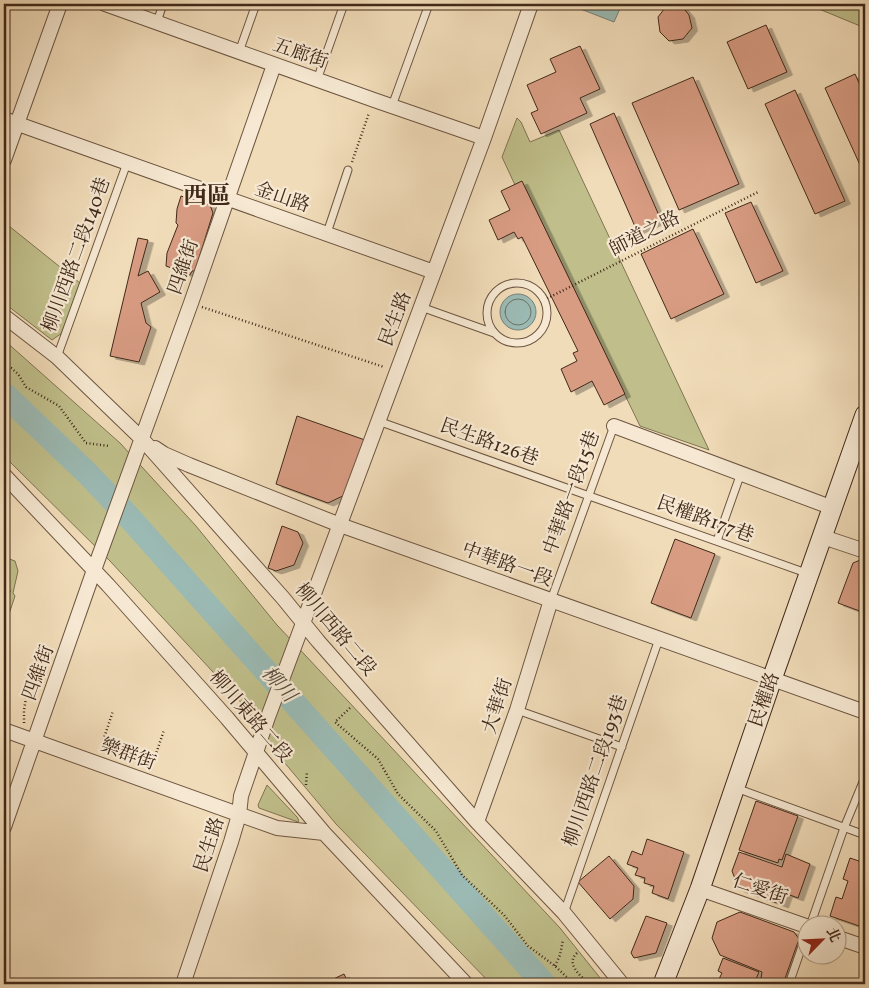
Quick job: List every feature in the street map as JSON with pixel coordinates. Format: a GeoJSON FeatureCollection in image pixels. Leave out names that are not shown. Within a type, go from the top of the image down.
{"type":"FeatureCollection","features":[{"type":"Feature","properties":{"kind":"main road","name":"民權路"},"geometry":{"type":"LineString","coordinates":[[663,984],[700,889],[736,788],[772,679],[865,415]]}},
{"type":"Feature","properties":{"kind":"street"},"geometry":{"type":"LineString","coordinates":[[4,160],[10,121],[60,4]]}},
{"type":"Feature","properties":{"kind":"street","name":"五廊街"},"geometry":{"type":"LineString","coordinates":[[105,4],[484,138]]}},
{"type":"Feature","properties":{"kind":"street","name":"民生路"},"geometry":{"type":"LineString","coordinates":[[183,984],[231,842],[239,815],[241,796],[268,717],[484,138],[531,4]]}},
{"type":"Feature","properties":{"kind":"street","name":"四維街"},"geometry":{"type":"LineString","coordinates":[[4,827],[29,739],[109,531],[192,303],[274,65]]}},
{"type":"Feature","properties":{"kind":"street","name":"金山路"},"geometry":{"type":"LineString","coordinates":[[10,121],[434,272]]}},
{"type":"Feature","properties":{"kind":"street","name":"柳川西路二段"},"geometry":{"type":"LineString","coordinates":[[4,316],[57,357],[142,439],[477,822],[564,913],[622,984]]}},
{"type":"Feature","properties":{"kind":"street"},"geometry":{"type":"LineString","coordinates":[[614,426],[833,508]]}},
{"type":"Feature","properties":{"kind":"street","name":"中華路一段"},"geometry":{"type":"LineString","coordinates":[[142,439],[164,454],[340,525],[865,712]]}},
{"type":"Feature","properties":{"kind":"street","name":"柳川東路二段"},"geometry":{"type":"LineString","coordinates":[[5,481],[94,570],[257,752],[324,832],[466,984]]}},
{"type":"Feature","properties":{"kind":"street"},"geometry":{"type":"LineString","coordinates":[[823,537],[865,552]]}},
{"type":"Feature","properties":{"kind":"street","name":"大華街"},"geometry":{"type":"LineString","coordinates":[[477,822],[517,710],[551,600]]}},
{"type":"Feature","properties":{"kind":"street","name":"樂群街"},"geometry":{"type":"LineString","coordinates":[[4,730],[277,828],[324,832]]}},
{"type":"Feature","properties":{"kind":"street","name":"仁愛街"},"geometry":{"type":"LineString","coordinates":[[700,889],[796,922]]}},
{"type":"Feature","properties":{"kind":"street"},"geometry":{"type":"LineString","coordinates":[[846,940],[865,947]]}},
{"type":"Feature","properties":{"kind":"lane"},"geometry":{"type":"LineString","coordinates":[[157,22],[163,4]]}},
{"type":"Feature","properties":{"kind":"lane"},"geometry":{"type":"LineString","coordinates":[[239,52],[256,4]]}},
{"type":"Feature","properties":{"kind":"lane"},"geometry":{"type":"LineString","coordinates":[[317,80],[344,4]]}},
{"type":"Feature","properties":{"kind":"lane"},"geometry":{"type":"LineString","coordinates":[[392,106],[429,4]]}},
{"type":"Feature","properties":{"kind":"lane","name":"柳川西路二段140巷"},"geometry":{"type":"LineString","coordinates":[[57,357],[127,163]]}},
{"type":"Feature","properties":{"kind":"lane"},"geometry":{"type":"LineString","coordinates":[[327,233],[348,170]]}},
{"type":"Feature","properties":{"kind":"lane"},"geometry":{"type":"LineString","coordinates":[[520,283],[534,289],[544,300],[546,319],[543,328],[529,340],[520,343],[502,339],[495,333],[490,324],[487,314],[489,304],[493,295],[500,288],[520,283]]}},
{"type":"Feature","properties":{"kind":"lane"},"geometry":{"type":"LineString","coordinates":[[421,307],[495,333]]}},
{"type":"Feature","properties":{"kind":"lane","name":"民生路126巷"},"geometry":{"type":"LineString","coordinates":[[378,421],[589,496]]}},
{"type":"Feature","properties":{"kind":"lane","name":"中華路一段15巷"},"geometry":{"type":"LineString","coordinates":[[551,600],[614,426]]}},
{"type":"Feature","properties":{"kind":"lane"},"geometry":{"type":"LineString","coordinates":[[717,541],[741,473]]}},
{"type":"Feature","properties":{"kind":"lane","name":"民權路177巷"},"geometry":{"type":"LineString","coordinates":[[589,496],[810,574]]}},
{"type":"Feature","properties":{"kind":"lane","name":"柳川西路二段193巷"},"geometry":{"type":"LineString","coordinates":[[564,913],[659,639]]}},
{"type":"Feature","properties":{"kind":"lane"},"geometry":{"type":"LineString","coordinates":[[517,710],[622,747]]}},
{"type":"Feature","properties":{"kind":"lane"},"geometry":{"type":"LineString","coordinates":[[812,916],[865,777]]}},
{"type":"Feature","properties":{"kind":"lane"},"geometry":{"type":"LineString","coordinates":[[736,788],[865,835]]}},
{"type":"Feature","properties":{"kind":"lane"},"geometry":{"type":"LineString","coordinates":[[789,984],[796,964]]}},
{"type":"Feature","properties":{"kind":"path"},"geometry":{"type":"LineString","coordinates":[[348,170],[374,100]]}},
{"type":"Feature","properties":{"kind":"path","name":"師道之路"},"geometry":{"type":"LineString","coordinates":[[544,300],[758,192]]}},
{"type":"Feature","properties":{"kind":"path"},"geometry":{"type":"LineString","coordinates":[[192,303],[397,372]]}},
{"type":"Feature","properties":{"kind":"path"},"geometry":{"type":"LineString","coordinates":[[4,366],[18,374],[26,387],[58,406],[86,443],[109,446]]}},
{"type":"Feature","properties":{"kind":"path"},"geometry":{"type":"LineString","coordinates":[[4,589],[11,591]]}},
{"type":"Feature","properties":{"kind":"path"},"geometry":{"type":"LineString","coordinates":[[29,739],[24,710],[31,669]]}},
{"type":"Feature","properties":{"kind":"path"},"geometry":{"type":"LineString","coordinates":[[350,708],[335,722],[378,759],[398,794],[436,832],[462,875],[504,915],[528,946],[555,966],[574,984]]}},
{"type":"Feature","properties":{"kind":"path"},"geometry":{"type":"LineString","coordinates":[[95,763],[113,711]]}},
{"type":"Feature","properties":{"kind":"path"},"geometry":{"type":"LineString","coordinates":[[146,782],[164,730]]}},
{"type":"Feature","properties":{"kind":"path"},"geometry":{"type":"LineString","coordinates":[[306,771],[306,785]]}},
{"type":"Feature","properties":{"kind":"path"},"geometry":{"type":"LineString","coordinates":[[555,966],[560,955],[563,940]]}},
{"type":"Feature","properties":{"kind":"path"},"geometry":{"type":"LineString","coordinates":[[577,953],[572,962],[577,972],[589,984]]}},
{"type":"Feature","properties":{"kind":"shaded area"},"geometry":{"type":"Polygon","coordinates":[[[807,4],[860,4],[858,5],[865,8],[865,28],[807,4]]]}},
{"type":"Feature","properties":{"kind":"shaded area"},"geometry":{"type":"Polygon","coordinates":[[[517,118],[521,122],[530,142],[559,130],[709,450],[640,426],[522,182],[515,185],[502,157],[517,118]]]}},
{"type":"Feature","properties":{"kind":"shaded area"},"geometry":{"type":"Polygon","coordinates":[[[4,222],[80,283],[62,333],[52,340],[4,303],[4,222]]]}},
{"type":"Feature","properties":{"kind":"shaded area"},"geometry":{"type":"Polygon","coordinates":[[[4,340],[120,443],[196,526],[277,625],[560,928],[605,984],[491,984],[336,824],[284,762],[239,700],[110,561],[4,456],[4,340]]]}},
{"type":"Feature","properties":{"kind":"shaded area"},"geometry":{"type":"Polygon","coordinates":[[[4,557],[15,561],[18,571],[13,593],[15,596],[4,629],[4,557]]]}},
{"type":"Feature","properties":{"kind":"shaded area"},"geometry":{"type":"Polygon","coordinates":[[[267,785],[297,817],[298,822],[259,808],[258,805],[267,785]]]}},
{"type":"Feature","properties":{"kind":"water"},"geometry":{"type":"Polygon","coordinates":[[[580,4],[622,4],[614,22],[578,8],[580,4]]]}},
{"type":"Feature","properties":{"kind":"water"},"geometry":{"type":"Polygon","coordinates":[[[518,294],[525,295],[531,299],[535,305],[535,319],[531,325],[525,329],[518,330],[511,329],[505,325],[501,319],[500,312],[501,305],[505,299],[511,295],[518,294]]]}},
{"type":"Feature","properties":{"kind":"building"},"geometry":{"type":"Polygon","coordinates":[[[681,5],[689,15],[692,28],[683,39],[669,41],[660,32],[658,17],[665,8],[681,5]]]}},
{"type":"Feature","properties":{"kind":"building"},"geometry":{"type":"Polygon","coordinates":[[[766,25],[787,72],[748,89],[727,42],[766,25]]]}},
{"type":"Feature","properties":{"kind":"building"},"geometry":{"type":"Polygon","coordinates":[[[580,46],[600,89],[580,98],[587,113],[541,134],[531,113],[538,110],[527,85],[556,72],[550,59],[580,46]]]}},
{"type":"Feature","properties":{"kind":"building"},"geometry":{"type":"Polygon","coordinates":[[[855,74],[865,96],[865,163],[860,165],[825,88],[855,74]]]}},
{"type":"Feature","properties":{"kind":"building"},"geometry":{"type":"Polygon","coordinates":[[[693,77],[739,184],[679,210],[632,103],[693,77]]]}},
{"type":"Feature","properties":{"kind":"building"},"geometry":{"type":"Polygon","coordinates":[[[795,90],[845,201],[815,214],[765,104],[795,90]]]}},
{"type":"Feature","properties":{"kind":"building"},"geometry":{"type":"Polygon","coordinates":[[[614,113],[661,220],[637,231],[590,124],[614,113]]]}},
{"type":"Feature","properties":{"kind":"building"},"geometry":{"type":"Polygon","coordinates":[[[522,181],[625,394],[604,405],[592,381],[571,392],[561,369],[577,361],[573,353],[578,351],[522,237],[518,239],[514,232],[498,240],[489,220],[510,210],[501,191],[522,181]]]}},
{"type":"Feature","properties":{"kind":"building"},"geometry":{"type":"Polygon","coordinates":[[[181,196],[210,205],[213,213],[195,271],[192,271],[190,275],[166,266],[167,253],[178,225],[176,223],[177,209],[181,196]]]}},
{"type":"Feature","properties":{"kind":"building"},"geometry":{"type":"Polygon","coordinates":[[[751,202],[783,271],[756,283],[725,213],[751,202]]]}},
{"type":"Feature","properties":{"kind":"building"},"geometry":{"type":"Polygon","coordinates":[[[693,229],[724,294],[671,319],[641,254],[693,229]]]}},
{"type":"Feature","properties":{"kind":"building"},"geometry":{"type":"Polygon","coordinates":[[[138,238],[148,240],[138,276],[148,271],[160,292],[141,303],[146,323],[151,327],[139,362],[110,356],[138,238]]]}},
{"type":"Feature","properties":{"kind":"building"},"geometry":{"type":"Polygon","coordinates":[[[297,416],[365,440],[349,493],[328,503],[276,484],[297,416]]]}},
{"type":"Feature","properties":{"kind":"building"},"geometry":{"type":"Polygon","coordinates":[[[282,526],[298,532],[303,543],[294,565],[276,571],[268,568],[282,526]]]}},
{"type":"Feature","properties":{"kind":"building"},"geometry":{"type":"Polygon","coordinates":[[[675,539],[715,554],[691,618],[651,603],[675,539]]]}},
{"type":"Feature","properties":{"kind":"building"},"geometry":{"type":"Polygon","coordinates":[[[865,558],[865,613],[838,603],[853,563],[865,558]]]}},
{"type":"Feature","properties":{"kind":"building"},"geometry":{"type":"Polygon","coordinates":[[[756,801],[798,816],[782,860],[779,859],[778,863],[739,850],[756,801]]]}},
{"type":"Feature","properties":{"kind":"building"},"geometry":{"type":"Polygon","coordinates":[[[647,839],[684,852],[668,899],[652,893],[654,886],[644,883],[645,878],[635,875],[638,868],[627,864],[632,851],[642,855],[647,839]]]}},
{"type":"Feature","properties":{"kind":"building"},"geometry":{"type":"Polygon","coordinates":[[[739,852],[782,867],[786,854],[810,864],[798,898],[787,894],[783,905],[739,889],[732,871],[739,852]]]}},
{"type":"Feature","properties":{"kind":"building"},"geometry":{"type":"Polygon","coordinates":[[[609,856],[634,886],[633,899],[610,919],[578,882],[609,856]]]}},
{"type":"Feature","properties":{"kind":"building"},"geometry":{"type":"Polygon","coordinates":[[[850,858],[865,863],[865,928],[846,921],[846,916],[830,916],[836,897],[842,899],[848,881],[843,879],[850,858]]]}},
{"type":"Feature","properties":{"kind":"building"},"geometry":{"type":"Polygon","coordinates":[[[740,912],[794,932],[796,935],[796,947],[783,984],[760,984],[762,972],[720,955],[712,938],[717,922],[740,912]]]}},
{"type":"Feature","properties":{"kind":"building"},"geometry":{"type":"Polygon","coordinates":[[[646,916],[667,923],[656,953],[634,958],[631,953],[646,916]]]}},
{"type":"Feature","properties":{"kind":"building"},"geometry":{"type":"Polygon","coordinates":[[[723,958],[759,972],[754,984],[725,984],[718,981],[722,973],[718,971],[723,958]]]}},
{"type":"Feature","properties":{"kind":"building"},"geometry":{"type":"Polygon","coordinates":[[[865,963],[865,984],[860,984],[865,963]]]}},
{"type":"Feature","properties":{"kind":"building"},"geometry":{"type":"Polygon","coordinates":[[[344,974],[349,984],[325,983],[344,974]]]}},
{"type":"Feature","properties":{"kind":"waterway","name":"柳川"},"geometry":{"type":"LineString","coordinates":[[4,394],[87,473],[128,516],[544,984]]}},
{"type":"Feature","properties":{"kind":"district","name":"西區"},"geometry":{"type":"Point","coordinates":[207,197]}}]}
